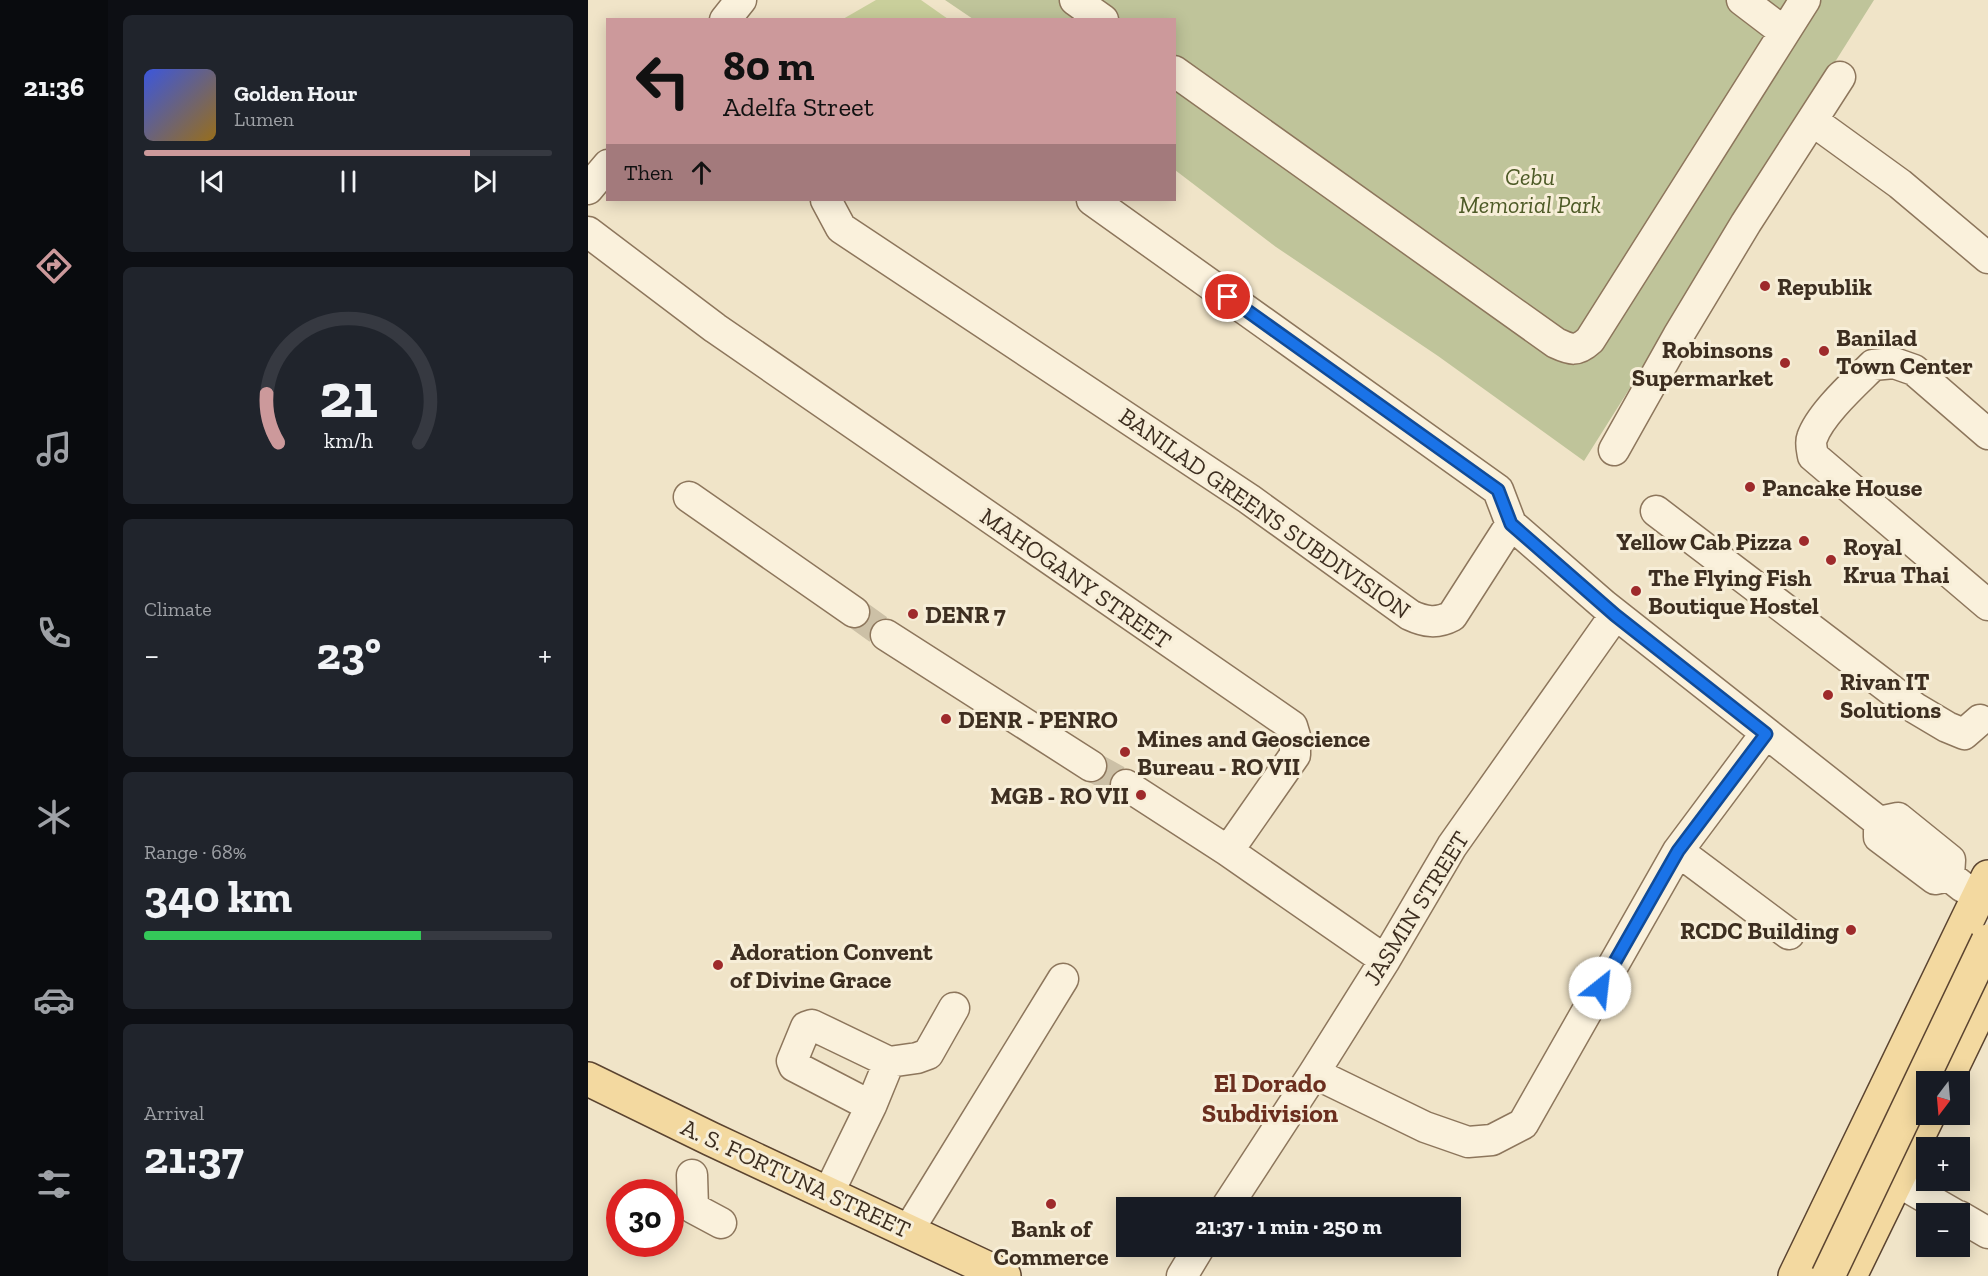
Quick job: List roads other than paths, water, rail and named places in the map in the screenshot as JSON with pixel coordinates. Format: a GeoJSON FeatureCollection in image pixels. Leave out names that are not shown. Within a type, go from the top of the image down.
{"type":"FeatureCollection","features":[{"type":"Feature","properties":{"kind":"main road"},"geometry":{"type":"LineString","coordinates":[[1795,1276],[1983,888]]}},
{"type":"Feature","properties":{"kind":"main road"},"geometry":{"type":"LineString","coordinates":[[1828,1276],[1988,941]]}},
{"type":"Feature","properties":{"kind":"main road"},"geometry":{"type":"LineString","coordinates":[[1950,1071],[1988,993]]}},
{"type":"Feature","properties":{"kind":"main road","name":"A. S. FORTUNA STREET"},"geometry":{"type":"LineString","coordinates":[[588,1079],[700,1159],[828,1194],[1004,1276]]}},
{"type":"Feature","properties":{"kind":"main road"},"geometry":{"type":"LineString","coordinates":[[1812,1239],[1816,1252],[1825,1262],[1854,1269],[1924,1125]]}},
{"type":"Feature","properties":{"kind":"main road"},"geometry":{"type":"LineString","coordinates":[[1851,1159],[1897,1181]]}},
{"type":"Feature","properties":{"kind":"street"},"geometry":{"type":"LineString","coordinates":[[727,18],[741,0]]}},
{"type":"Feature","properties":{"kind":"street"},"geometry":{"type":"LineString","coordinates":[[1076,0],[1100,18]]}},
{"type":"Feature","properties":{"kind":"street"},"geometry":{"type":"LineString","coordinates":[[1742,0],[1785,32]]}},
{"type":"Feature","properties":{"kind":"street"},"geometry":{"type":"LineString","coordinates":[[1176,71],[1556,343],[1571,350],[1583,347],[1590,340],[1805,0]]}},
{"type":"Feature","properties":{"kind":"street"},"geometry":{"type":"LineString","coordinates":[[1614,450],[1678,336],[1746,223],[1840,77]]}},
{"type":"Feature","properties":{"kind":"street"},"geometry":{"type":"LineString","coordinates":[[1813,121],[1900,184],[1988,258]]}},
{"type":"Feature","properties":{"kind":"street"},"geometry":{"type":"LineString","coordinates":[[588,189],[606,167]]}},
{"type":"Feature","properties":{"kind":"street","name":"BANILAD GREENS SUBDIVISION"},"geometry":{"type":"LineString","coordinates":[[827,201],[841,228],[1250,499],[1410,615],[1431,622],[1452,616],[1511,524]]}},
{"type":"Feature","properties":{"kind":"street"},"geometry":{"type":"LineString","coordinates":[[1093,201],[1498,490],[1511,524],[1615,615],[1879,822],[1898,818],[1950,860],[1949,876],[1983,888]]}},
{"type":"Feature","properties":{"kind":"street","name":"MAHOGANY STREET"},"geometry":{"type":"LineString","coordinates":[[588,232],[715,328],[1292,726],[1295,736],[1294,755],[1228,851]]}},
{"type":"Feature","properties":{"kind":"street"},"geometry":{"type":"LineString","coordinates":[[1988,434],[1914,370],[1894,363],[1873,365],[1817,426],[1810,440],[1813,456],[1988,605]]}},
{"type":"Feature","properties":{"kind":"street"},"geometry":{"type":"LineString","coordinates":[[689,496],[854,612]]}},
{"type":"Feature","properties":{"kind":"street"},"geometry":{"type":"LineString","coordinates":[[1656,512],[1915,708],[1964,734],[1985,717]]}},
{"type":"Feature","properties":{"kind":"street","name":"JASMIN STREET"},"geometry":{"type":"LineString","coordinates":[[1233,1197],[1385,960],[1452,846],[1615,615]]}},
{"type":"Feature","properties":{"kind":"street"},"geometry":{"type":"LineString","coordinates":[[886,634],[1091,766]]}},
{"type":"Feature","properties":{"kind":"street"},"geometry":{"type":"LineString","coordinates":[[1314,1073],[1425,1126],[1468,1142],[1492,1140],[1523,1124],[1678,851],[1766,734]]}},
{"type":"Feature","properties":{"kind":"street"},"geometry":{"type":"LineString","coordinates":[[1126,785],[1228,851],[1385,960]]}},
{"type":"Feature","properties":{"kind":"street"},"geometry":{"type":"LineString","coordinates":[[1678,851],[1789,934]]}},
{"type":"Feature","properties":{"kind":"street"},"geometry":{"type":"LineString","coordinates":[[908,1231],[1063,979]]}},
{"type":"Feature","properties":{"kind":"street"},"geometry":{"type":"LineString","coordinates":[[871,1106],[797,1068],[792,1061],[806,1027],[812,1025],[889,1062],[928,1054],[954,1008]]}},
{"type":"Feature","properties":{"kind":"street"},"geometry":{"type":"LineString","coordinates":[[828,1194],[871,1106],[889,1062]]}},
{"type":"Feature","properties":{"kind":"street"},"geometry":{"type":"LineString","coordinates":[[700,1159],[693,1208],[721,1223]]}},
{"type":"Feature","properties":{"kind":"street"},"geometry":{"type":"LineString","coordinates":[[1897,1181],[1935,1203]]}},
{"type":"Feature","properties":{"kind":"street"},"geometry":{"type":"LineString","coordinates":[[1970,1222],[1988,1233]]}},
{"type":"Feature","properties":{"kind":"street"},"geometry":{"type":"LineString","coordinates":[[1182,1276],[1193,1257]]}},
{"type":"Feature","properties":{"kind":"tunnel"},"geometry":{"type":"LineString","coordinates":[[854,612],[886,635]]}},
{"type":"Feature","properties":{"kind":"tunnel"},"geometry":{"type":"LineString","coordinates":[[1091,766],[1126,785]]}},
{"type":"Feature","properties":{"kind":"place","name":"Republik"},"geometry":{"type":"Point","coordinates":[1765,286]}},
{"type":"Feature","properties":{"kind":"place","name":"Banilad Town Center"},"geometry":{"type":"Point","coordinates":[1824,351]}},
{"type":"Feature","properties":{"kind":"place","name":"Robinsons Supermarket"},"geometry":{"type":"Point","coordinates":[1785,363]}},
{"type":"Feature","properties":{"kind":"place","name":"Pancake House"},"geometry":{"type":"Point","coordinates":[1750,487]}},
{"type":"Feature","properties":{"kind":"place","name":"Yellow Cab Pizza"},"geometry":{"type":"Point","coordinates":[1804,541]}},
{"type":"Feature","properties":{"kind":"place","name":"Royal Krua Thai"},"geometry":{"type":"Point","coordinates":[1831,560]}},
{"type":"Feature","properties":{"kind":"place","name":"The Flying Fish Boutique Hostel"},"geometry":{"type":"Point","coordinates":[1636,591]}},
{"type":"Feature","properties":{"kind":"place","name":"DENR 7"},"geometry":{"type":"Point","coordinates":[913,614]}},
{"type":"Feature","properties":{"kind":"place","name":"Rivan IT Solutions"},"geometry":{"type":"Point","coordinates":[1828,695]}},
{"type":"Feature","properties":{"kind":"place","name":"DENR - PENRO"},"geometry":{"type":"Point","coordinates":[946,719]}},
{"type":"Feature","properties":{"kind":"place","name":"Mines and Geoscience Bureau - RO VII"},"geometry":{"type":"Point","coordinates":[1125,752]}},
{"type":"Feature","properties":{"kind":"place","name":"MGB - RO VII"},"geometry":{"type":"Point","coordinates":[1141,795]}},
{"type":"Feature","properties":{"kind":"place","name":"RCDC Building"},"geometry":{"type":"Point","coordinates":[1851,930]}},
{"type":"Feature","properties":{"kind":"place","name":"Adoration Convent of Divine Grace"},"geometry":{"type":"Point","coordinates":[718,965]}},
{"type":"Feature","properties":{"kind":"place","name":"Bank of Commerce"},"geometry":{"type":"Point","coordinates":[1051,1204]}},
{"type":"Feature","properties":{"kind":"district","name":"El Dorado Subdivision"},"geometry":{"type":"Point","coordinates":[1270,1098]}},
{"type":"Feature","properties":{"kind":"park label","name":"Cebu Memorial Park"},"geometry":{"type":"Point","coordinates":[1530,190]}}]}
